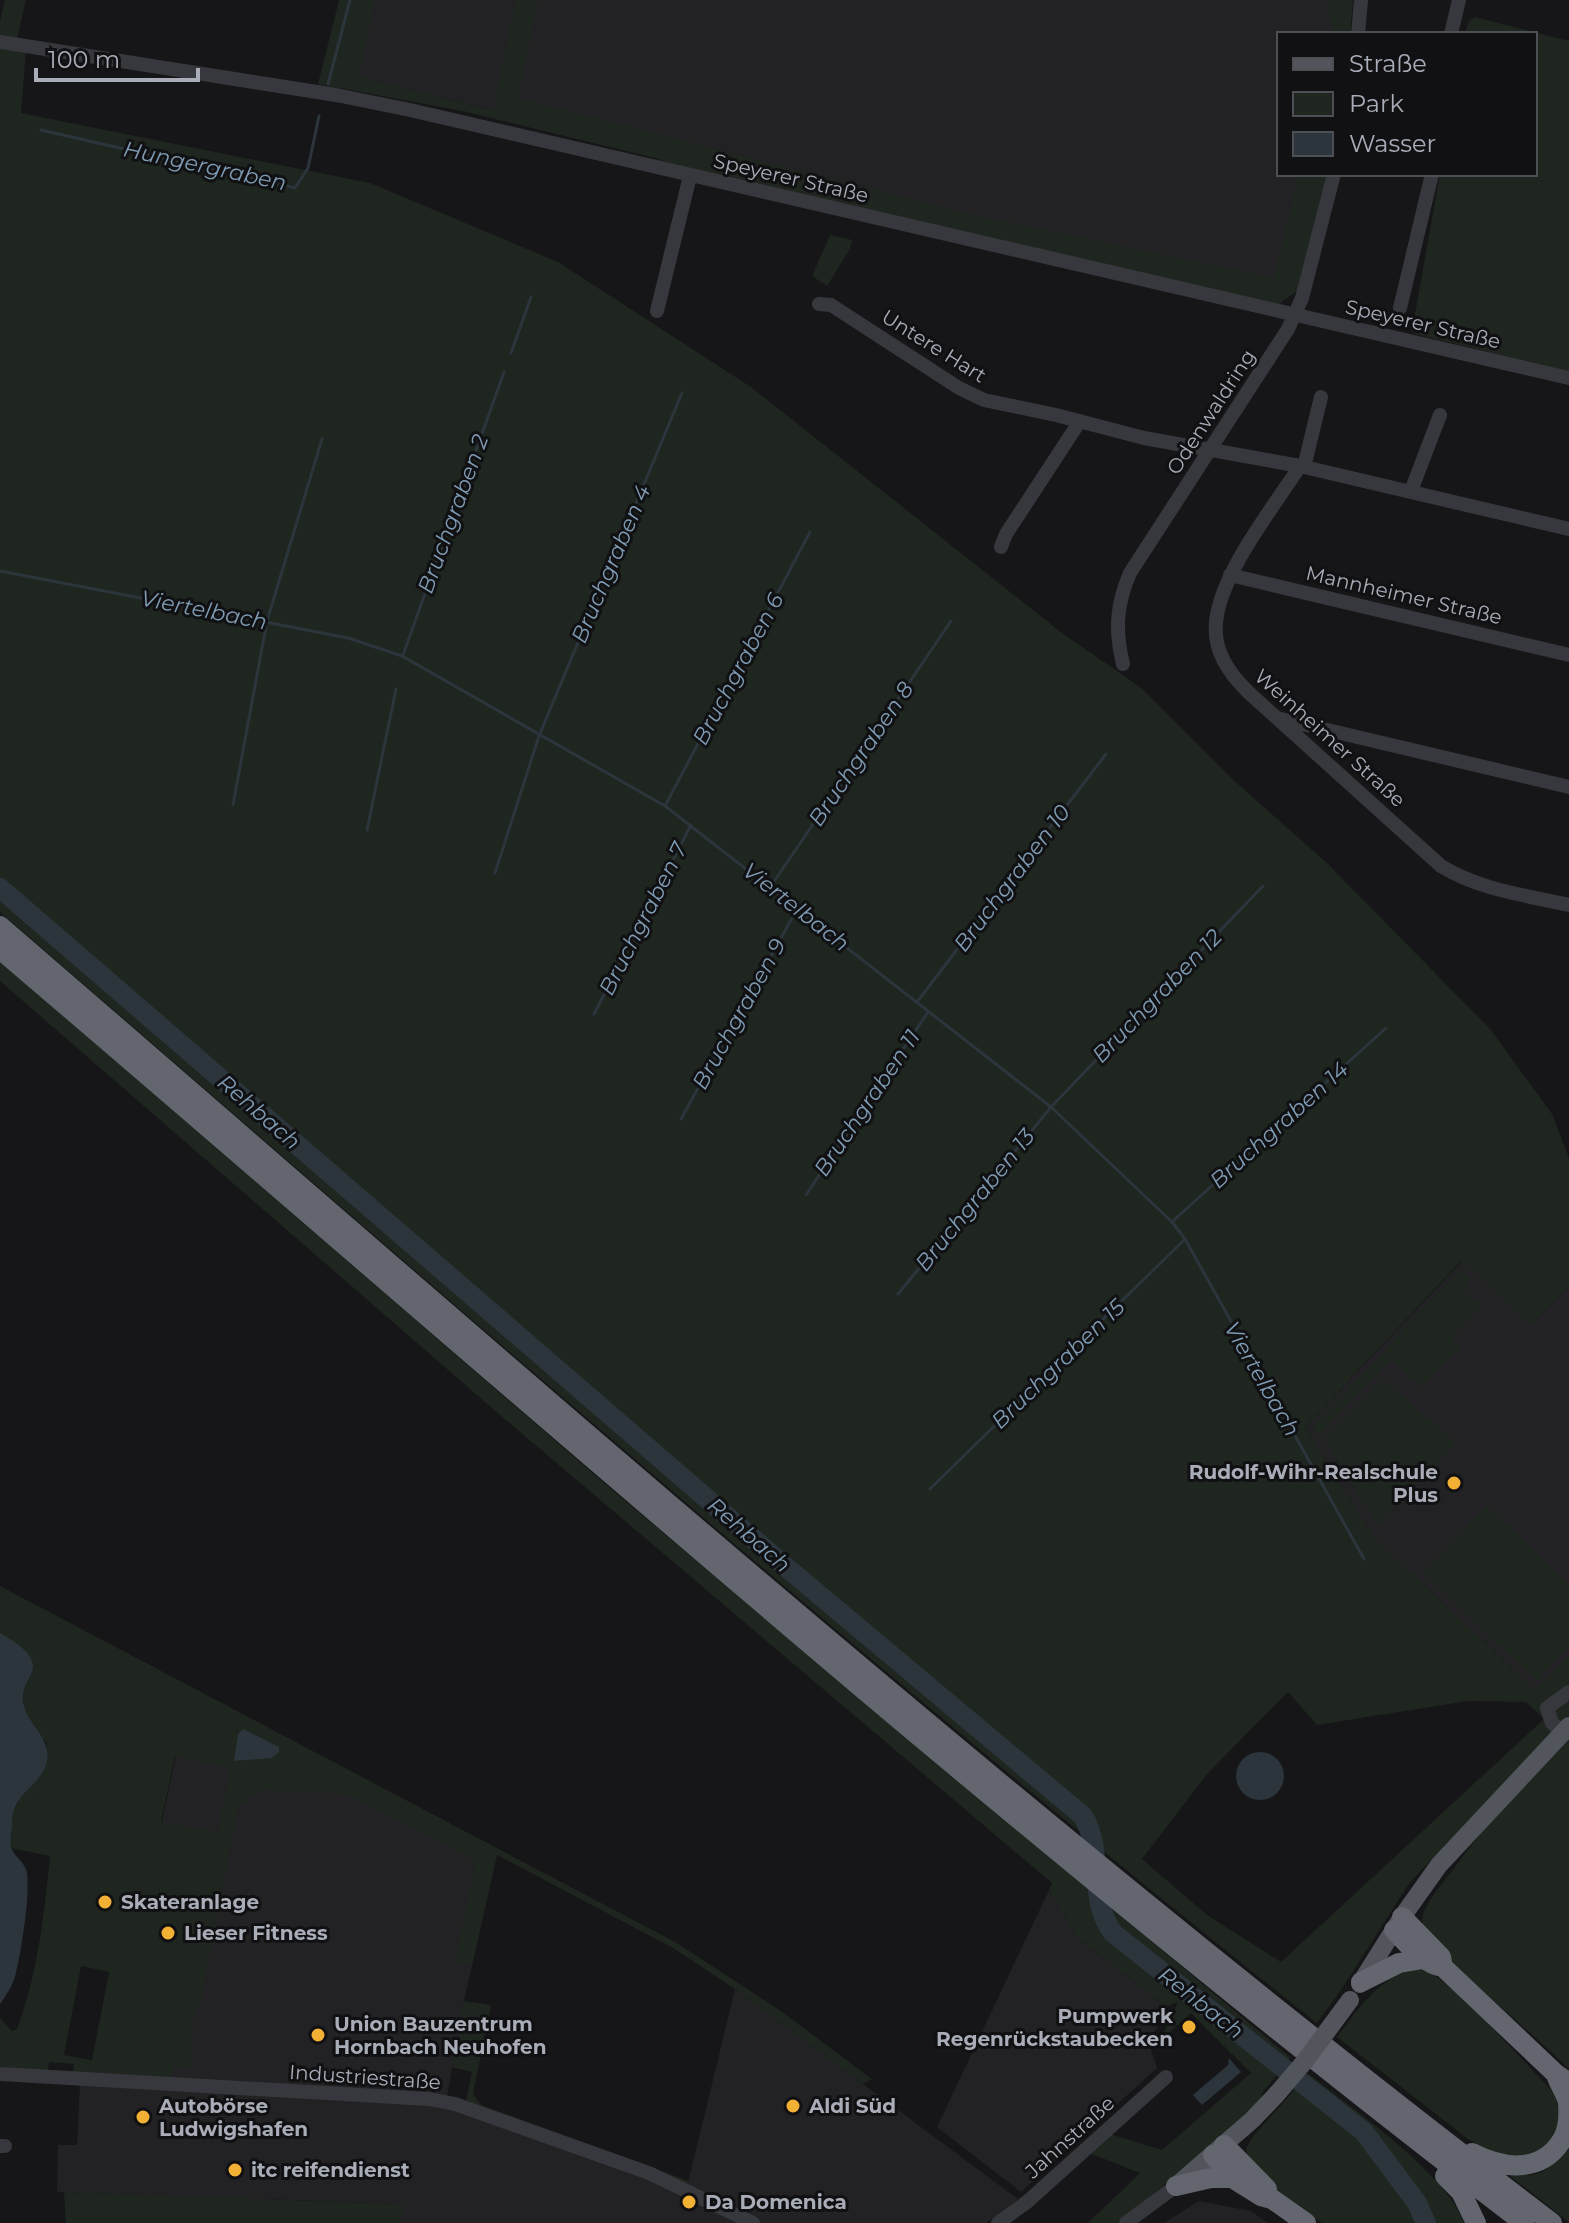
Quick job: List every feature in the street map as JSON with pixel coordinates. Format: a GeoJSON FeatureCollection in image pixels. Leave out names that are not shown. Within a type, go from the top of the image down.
{"type":"FeatureCollection","features":[{"type":"Feature","properties":{"kind":"highway"},"geometry":{"type":"LineString","coordinates":[[0,926],[596,1441],[1084,1852],[1108,1894],[1229,1993],[1524,2223]]}},
{"type":"Feature","properties":{"kind":"highway"},"geometry":{"type":"LineString","coordinates":[[0,949],[601,1467],[1096,1873],[1552,2223]]}},
{"type":"Feature","properties":{"kind":"highway"},"geometry":{"type":"LineString","coordinates":[[1398,1924],[1441,1957],[1443,1967],[1563,2079],[1569,2105],[1565,2135],[1547,2158],[1533,2164],[1504,2165],[1439,2137]]}},
{"type":"Feature","properties":{"kind":"highway"},"geometry":{"type":"LineString","coordinates":[[1398,1924],[1423,1959],[1433,1966],[1443,1967]]}},
{"type":"Feature","properties":{"kind":"highway"},"geometry":{"type":"LineString","coordinates":[[1361,1982],[1399,1963],[1423,1959]]}},
{"type":"Feature","properties":{"kind":"highway"},"geometry":{"type":"LineString","coordinates":[[1219,2150],[1232,2178]]}},
{"type":"Feature","properties":{"kind":"highway"},"geometry":{"type":"LineString","coordinates":[[1219,2150],[1267,2189],[1272,2199]]}},
{"type":"Feature","properties":{"kind":"highway"},"geometry":{"type":"LineString","coordinates":[[1438,2158],[1444,2175],[1461,2192],[1476,2223]]}},
{"type":"Feature","properties":{"kind":"highway"},"geometry":{"type":"LineString","coordinates":[[1176,2186],[1211,2178],[1232,2178],[1261,2196],[1272,2199],[1306,2223]]}},
{"type":"Feature","properties":{"kind":"main road"},"geometry":{"type":"LineString","coordinates":[[1176,2186],[1276,2095],[1350,2000],[1398,1924],[1460,1840],[1566,1729]]}},
{"type":"Feature","properties":{"kind":"street"},"geometry":{"type":"LineString","coordinates":[[1358,32],[1361,0]]}},
{"type":"Feature","properties":{"kind":"street"},"geometry":{"type":"LineString","coordinates":[[1451,32],[1459,0]]}},
{"type":"Feature","properties":{"kind":"street","name":"Speyerer Straße"},"geometry":{"type":"LineString","coordinates":[[0,42],[336,95],[488,127],[1569,378]]}},
{"type":"Feature","properties":{"kind":"street"},"geometry":{"type":"LineString","coordinates":[[657,311],[690,176]]}},
{"type":"Feature","properties":{"kind":"street","name":"Odenwaldring"},"geometry":{"type":"LineString","coordinates":[[1123,664],[1116,636],[1122,591],[1130,573],[1213,448],[1294,316],[1302,298],[1333,176]]}},
{"type":"Feature","properties":{"kind":"street"},"geometry":{"type":"LineString","coordinates":[[1400,308],[1432,176]]}},
{"type":"Feature","properties":{"kind":"street","name":"Untere Hart"},"geometry":{"type":"LineString","coordinates":[[819,304],[831,305],[959,388],[984,400],[1144,438],[1302,466],[1569,529]]}},
{"type":"Feature","properties":{"kind":"street","name":"Weinheimer Straße"},"geometry":{"type":"LineString","coordinates":[[1321,397],[1302,466],[1230,575],[1216,622],[1220,656],[1236,681],[1441,866],[1461,878],[1488,887],[1569,905]]}},
{"type":"Feature","properties":{"kind":"street"},"geometry":{"type":"LineString","coordinates":[[1411,491],[1440,415]]}},
{"type":"Feature","properties":{"kind":"street"},"geometry":{"type":"LineString","coordinates":[[1001,547],[1006,534],[1080,421]]}},
{"type":"Feature","properties":{"kind":"street","name":"Mannheimer Straße"},"geometry":{"type":"LineString","coordinates":[[1230,575],[1569,655]]}},
{"type":"Feature","properties":{"kind":"street"},"geometry":{"type":"LineString","coordinates":[[1279,719],[1569,787]]}},
{"type":"Feature","properties":{"kind":"street"},"geometry":{"type":"LineString","coordinates":[[1566,1729],[1552,1723],[1547,1708],[1569,1692]]}},
{"type":"Feature","properties":{"kind":"street","name":"Industriestraße"},"geometry":{"type":"LineString","coordinates":[[0,2074],[429,2099],[455,2104],[649,2173],[753,2223]]}},
{"type":"Feature","properties":{"kind":"street","name":"Jahnstraße"},"geometry":{"type":"LineString","coordinates":[[998,2223],[1027,2202],[1166,2077]]}},
{"type":"Feature","properties":{"kind":"street"},"geometry":{"type":"LineString","coordinates":[[1126,2223],[1176,2186]]}},
{"type":"Feature","properties":{"kind":"shaded area"},"geometry":{"type":"Polygon","coordinates":[[[356,0],[1353,0],[1350,32],[1277,32],[1277,176],[1326,176],[1297,291],[1281,302],[338,72],[356,0]]]}},
{"type":"Feature","properties":{"kind":"shaded area","name":"Rudolf-Wihr-Realschule Plus"},"geometry":{"type":"Polygon","coordinates":[[[1463,1260],[1531,1325],[1569,1286],[1569,1656],[1536,1691],[1374,1538],[1305,1427],[1463,1260]]]}},
{"type":"Feature","properties":{"kind":"shaded area"},"geometry":{"type":"Polygon","coordinates":[[[189,1692],[497,1854],[464,2001],[447,2097],[688,2183],[735,1989],[1018,2199],[986,2223],[400,2223],[404,2204],[57,2192],[58,2145],[77,2145],[80,2083],[109,2075],[189,1692]]]}},
{"type":"Feature","properties":{"kind":"shaded area"},"geometry":{"type":"Polygon","coordinates":[[[1049,1890],[1077,1937],[1166,2007],[1149,2044],[1157,2068],[1021,2192],[937,2127],[1049,1890]]]}},
{"type":"Feature","properties":{"kind":"shaded area"},"geometry":{"type":"Polygon","coordinates":[[[1199,2201],[1251,2211],[1268,2223],[1164,2223],[1199,2201]]]}},
{"type":"Feature","properties":{"kind":"green space"},"geometry":{"type":"Polygon","coordinates":[[[5,0],[26,0],[17,39],[0,36],[5,0]]]}},
{"type":"Feature","properties":{"kind":"green space"},"geometry":{"type":"Polygon","coordinates":[[[339,0],[375,0],[359,77],[493,110],[516,0],[538,0],[518,98],[965,213],[1274,278],[1299,176],[1326,176],[1297,291],[1281,302],[1281,307],[678,167],[655,158],[462,111],[318,84],[339,0]]]}},
{"type":"Feature","properties":{"kind":"green space"},"geometry":{"type":"Polygon","coordinates":[[[1328,0],[1353,0],[1350,32],[1332,32],[1328,0]]]}},
{"type":"Feature","properties":{"kind":"green space"},"geometry":{"type":"Polygon","coordinates":[[[1475,17],[1534,32],[1466,32],[1469,21],[1475,17]]]}},
{"type":"Feature","properties":{"kind":"green space"},"geometry":{"type":"Polygon","coordinates":[[[1537,33],[1569,41],[1569,371],[1412,331],[1440,176],[1537,176],[1537,33]]]}},
{"type":"Feature","properties":{"kind":"green space"},"geometry":{"type":"Polygon","coordinates":[[[0,48],[26,51],[21,113],[370,183],[558,262],[751,387],[1062,633],[1140,687],[1229,776],[1327,863],[1491,1030],[1552,1114],[1569,1158],[1569,1286],[1531,1325],[1462,1260],[1305,1427],[1374,1538],[1535,1690],[1569,1656],[1569,1718],[1410,1882],[1317,2023],[982,1752],[817,1613],[0,912],[0,48]],[[1288,1692],[1207,1774],[1142,1859],[1207,1915],[1281,1962],[1544,1719],[1526,1702],[1468,1701],[1317,1725],[1288,1692]]]}},
{"type":"Feature","properties":{"kind":"green space"},"geometry":{"type":"Polygon","coordinates":[[[830,235],[852,240],[850,249],[827,286],[812,276],[830,235]]]}},
{"type":"Feature","properties":{"kind":"green space"},"geometry":{"type":"Polygon","coordinates":[[[0,961],[618,1495],[1291,2058],[1261,2094],[1263,2097],[1211,2146],[1118,2223],[1088,2223],[1140,2173],[1089,2153],[1110,2134],[1162,2150],[1251,2073],[1191,2013],[1160,2041],[1178,2002],[1166,2007],[1077,1937],[1049,1890],[1052,1883],[500,1415],[0,981],[0,961]]]}},
{"type":"Feature","properties":{"kind":"green space"},"geometry":{"type":"Polygon","coordinates":[[[1460,1270],[1470,1279],[1462,1289],[1481,1306],[1451,1338],[1460,1347],[1422,1387],[1391,1359],[1319,1435],[1312,1428],[1460,1270]]]}},
{"type":"Feature","properties":{"kind":"green space"},"geometry":{"type":"Polygon","coordinates":[[[1383,1379],[1456,1443],[1377,1525],[1324,1439],[1383,1379]]]}},
{"type":"Feature","properties":{"kind":"green space"},"geometry":{"type":"Polygon","coordinates":[[[1487,1506],[1569,1584],[1569,1646],[1537,1681],[1423,1573],[1487,1506]]]}},
{"type":"Feature","properties":{"kind":"green space"},"geometry":{"type":"Polygon","coordinates":[[[0,1586],[677,1943],[781,2011],[872,2079],[863,2084],[735,1989],[673,1948],[497,1855],[472,1965],[455,1961],[476,1861],[348,1794],[260,1790],[238,1807],[199,2010],[194,2009],[191,2067],[174,2066],[171,2079],[73,2072],[74,2064],[49,2062],[48,2072],[0,2069],[0,2018],[12,2031],[17,2029],[35,1965],[50,1856],[11,1848],[12,1815],[22,1793],[42,1775],[47,1744],[29,1719],[23,1701],[23,1692],[32,1673],[0,1633],[0,1586]],[[175,1756],[161,1822],[218,1832],[231,1768],[175,1756]],[[81,1966],[64,2055],[92,2060],[109,1972],[81,1966]]]}},
{"type":"Feature","properties":{"kind":"green space"},"geometry":{"type":"Polygon","coordinates":[[[1569,1738],[1569,2070],[1443,1952],[1422,1921],[1431,1898],[1491,1820],[1569,1738]]]}},
{"type":"Feature","properties":{"kind":"green space"},"geometry":{"type":"Polygon","coordinates":[[[1412,1969],[1429,1971],[1465,1999],[1553,2092],[1559,2112],[1558,2126],[1540,2157],[1503,2158],[1468,2139],[1337,2037],[1379,1988],[1412,1969]]]}},
{"type":"Feature","properties":{"kind":"green space"},"geometry":{"type":"Polygon","coordinates":[[[464,2001],[491,2005],[473,2094],[481,2105],[689,2181],[689,2184],[466,2101],[472,2072],[452,2067],[464,2001]]]}},
{"type":"Feature","properties":{"kind":"green space"},"geometry":{"type":"Polygon","coordinates":[[[1309,2074],[1418,2163],[1454,2203],[1464,2223],[1322,2223],[1258,2178],[1248,2163],[1246,2148],[1309,2074]]]}},
{"type":"Feature","properties":{"kind":"green space"},"geometry":{"type":"Polygon","coordinates":[[[1569,2143],[1569,2222],[1505,2172],[1528,2175],[1543,2172],[1569,2143]]]}},
{"type":"Feature","properties":{"kind":"green space"},"geometry":{"type":"Polygon","coordinates":[[[64,2192],[404,2204],[400,2223],[66,2223],[64,2192]]]}},
{"type":"Feature","properties":{"kind":"water"},"geometry":{"type":"Polygon","coordinates":[[[0,1633],[23,1648],[32,1661],[23,1701],[48,1753],[40,1777],[22,1796],[14,1812],[11,1847],[26,1869],[28,1884],[15,1977],[0,2004],[0,1633]]]}},
{"type":"Feature","properties":{"kind":"water"},"geometry":{"type":"Polygon","coordinates":[[[243,1729],[279,1747],[279,1752],[272,1758],[234,1761],[238,1734],[243,1729]]]}},
{"type":"Feature","properties":{"kind":"water"},"geometry":{"type":"Polygon","coordinates":[[[1260,1752],[1269,1753],[1277,1759],[1283,1767],[1283,1785],[1277,1793],[1269,1799],[1260,1800],[1251,1799],[1243,1793],[1237,1785],[1236,1776],[1237,1767],[1243,1759],[1251,1753],[1260,1752]]]}},
{"type":"Feature","properties":{"kind":"water"},"geometry":{"type":"Polygon","coordinates":[[[1229,2058],[1241,2072],[1202,2105],[1193,2095],[1228,2065],[1229,2058]]]}},
{"type":"Feature","properties":{"kind":"waterway","name":"Hungergraben"},"geometry":{"type":"LineString","coordinates":[[328,84],[350,0]]}},
{"type":"Feature","properties":{"kind":"waterway","name":"Hungergraben"},"geometry":{"type":"LineString","coordinates":[[41,130],[295,188],[308,168],[319,116]]}},
{"type":"Feature","properties":{"kind":"waterway","name":"Bruchgraben 2"},"geometry":{"type":"LineString","coordinates":[[511,353],[531,297]]}},
{"type":"Feature","properties":{"kind":"waterway","name":"Bruchgraben 2"},"geometry":{"type":"LineString","coordinates":[[403,655],[504,372]]}},
{"type":"Feature","properties":{"kind":"waterway","name":"Bruchgraben 4"},"geometry":{"type":"LineString","coordinates":[[495,873],[539,736],[682,393]]}},
{"type":"Feature","properties":{"kind":"waterway","name":"Viertelbach"},"geometry":{"type":"LineString","coordinates":[[233,805],[267,621],[322,439]]}},
{"type":"Feature","properties":{"kind":"waterway","name":"Bruchgraben 6"},"geometry":{"type":"LineString","coordinates":[[666,804],[810,532]]}},
{"type":"Feature","properties":{"kind":"waterway","name":"Viertelbach"},"geometry":{"type":"LineString","coordinates":[[0,571],[348,638],[402,656],[665,806],[1051,1107],[1172,1222],[1185,1239],[1364,1559]]}},
{"type":"Feature","properties":{"kind":"waterway","name":"Bruchgraben 8"},"geometry":{"type":"LineString","coordinates":[[771,886],[951,621]]}},
{"type":"Feature","properties":{"kind":"waterway"},"geometry":{"type":"LineString","coordinates":[[367,830],[396,689]]}},
{"type":"Feature","properties":{"kind":"waterway","name":"Bruchgraben 10"},"geometry":{"type":"LineString","coordinates":[[917,1002],[1106,754]]}},
{"type":"Feature","properties":{"kind":"waterway","name":"Bruchgraben 7"},"geometry":{"type":"LineString","coordinates":[[594,1014],[691,825]]}},
{"type":"Feature","properties":{"kind":"waterway","name":"Bruchgraben 12"},"geometry":{"type":"LineString","coordinates":[[898,1294],[1051,1107],[1263,886]]}},
{"type":"Feature","properties":{"kind":"waterway","name":"Rehbach"},"geometry":{"type":"LineString","coordinates":[[0,888],[786,1567],[1083,1816],[1093,1845],[1100,1905],[1113,1933],[1364,2132],[1417,2203],[1426,2223]]}},
{"type":"Feature","properties":{"kind":"waterway","name":"Bruchgraben 9"},"geometry":{"type":"LineString","coordinates":[[681,1119],[797,909]]}},
{"type":"Feature","properties":{"kind":"waterway","name":"Bruchgraben 11"},"geometry":{"type":"LineString","coordinates":[[806,1195],[928,1012]]}},
{"type":"Feature","properties":{"kind":"waterway","name":"Bruchgraben 14"},"geometry":{"type":"LineString","coordinates":[[1173,1221],[1386,1028]]}},
{"type":"Feature","properties":{"kind":"waterway","name":"Bruchgraben 15"},"geometry":{"type":"LineString","coordinates":[[930,1489],[1184,1240]]}},
{"type":"Feature","properties":{"kind":"place","name":"Rudolf-Wihr-Realschule Plus"},"geometry":{"type":"Point","coordinates":[1454,1483]}},
{"type":"Feature","properties":{"kind":"place","name":"Skateranlage"},"geometry":{"type":"Point","coordinates":[105,1902]}},
{"type":"Feature","properties":{"kind":"place","name":"Lieser Fitness"},"geometry":{"type":"Point","coordinates":[168,1933]}},
{"type":"Feature","properties":{"kind":"place","name":"Pumpwerk Regenrückstaubecken"},"geometry":{"type":"Point","coordinates":[1189,2027]}},
{"type":"Feature","properties":{"kind":"place","name":"Union Bauzentrum Hornbach Neuhofen"},"geometry":{"type":"Point","coordinates":[318,2035]}},
{"type":"Feature","properties":{"kind":"place","name":"Aldi Süd"},"geometry":{"type":"Point","coordinates":[793,2106]}},
{"type":"Feature","properties":{"kind":"place","name":"Autobörse Ludwigshafen"},"geometry":{"type":"Point","coordinates":[143,2117]}},
{"type":"Feature","properties":{"kind":"place","name":"itc reifendienst"},"geometry":{"type":"Point","coordinates":[235,2170]}},
{"type":"Feature","properties":{"kind":"place","name":"Da Domenica"},"geometry":{"type":"Point","coordinates":[689,2202]}},
{"type":"Feature","properties":{"kind":"water label","name":"Bruchgraben 13"},"geometry":{"type":"Point","coordinates":[975,1200]}}]}
